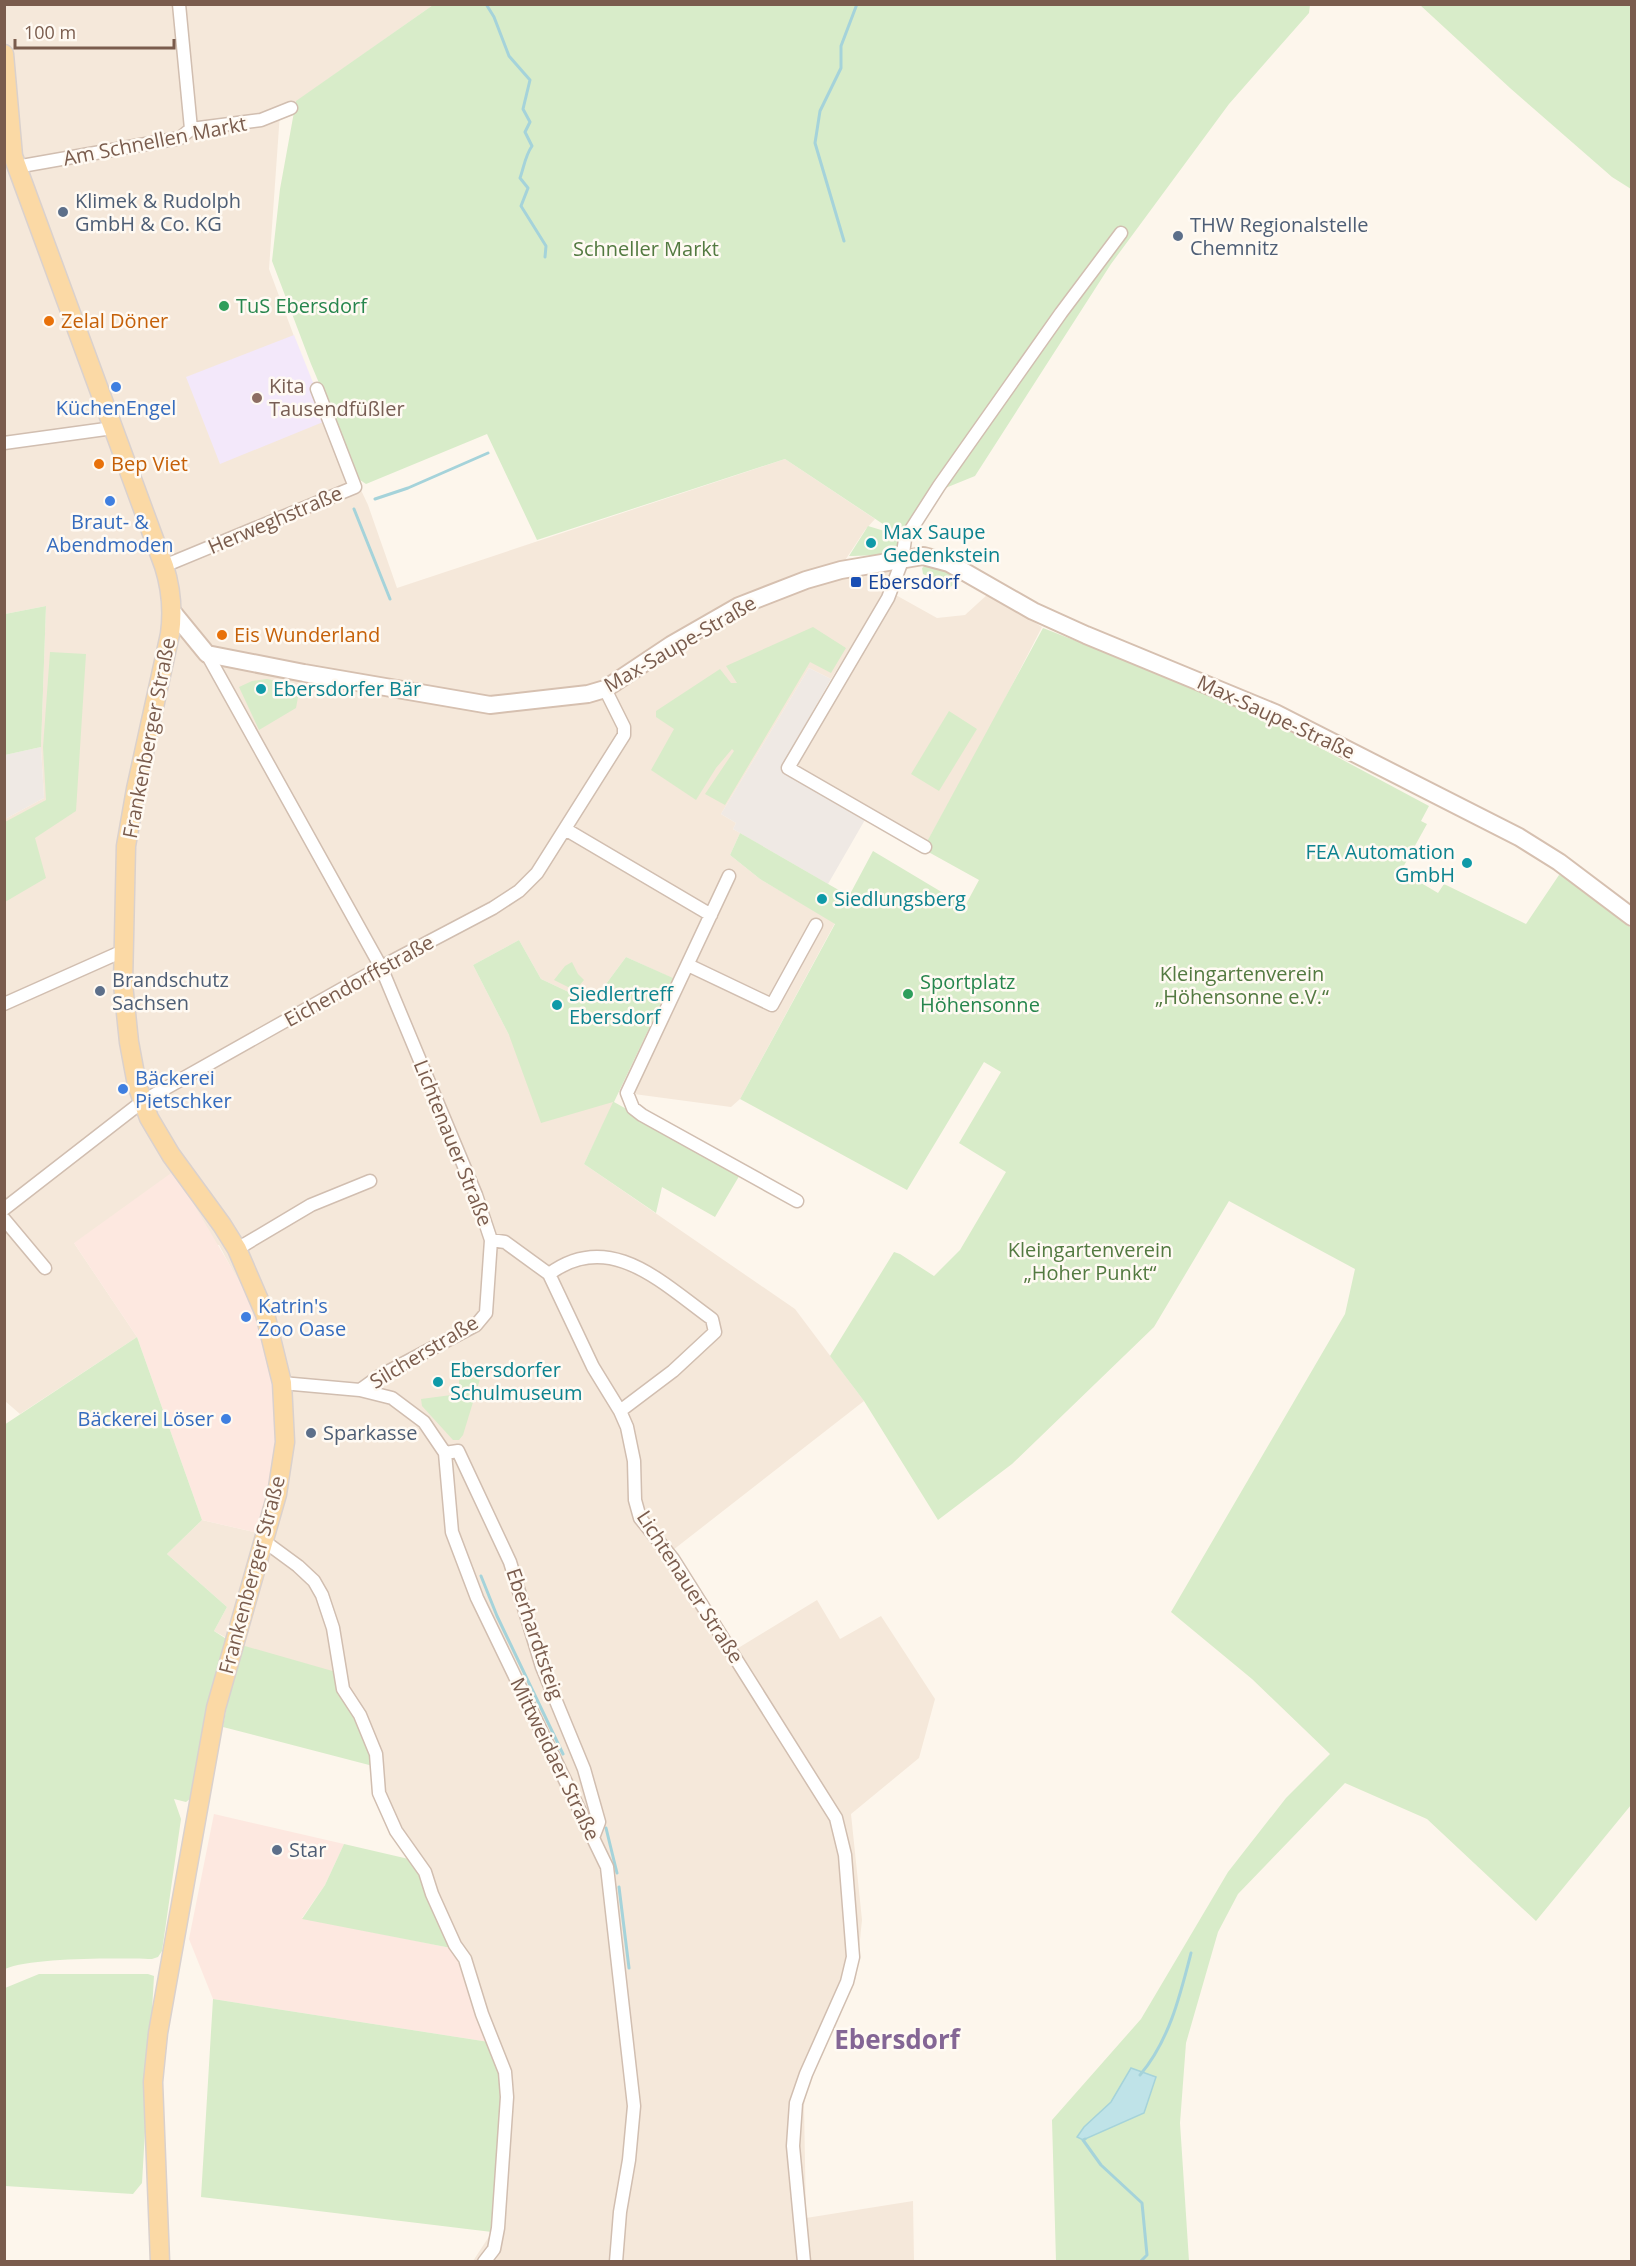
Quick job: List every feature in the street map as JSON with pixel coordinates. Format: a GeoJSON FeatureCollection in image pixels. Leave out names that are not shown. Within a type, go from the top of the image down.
{"type":"FeatureCollection","features":[{"type":"Feature","properties":{"kind":"main road","name":"Frankenberger Straße"},"geometry":{"type":"LineString","coordinates":[[4,54],[13,156],[16,167],[164,566],[171,610],[169,644],[129,825],[123,951],[123,984],[129,1042],[142,1101],[149,1118],[162,1141],[237,1249],[266,1314],[282,1383],[285,1442],[277,1494],[227,1662],[216,1708],[158,2033],[153,2082],[160,2262]]}},
{"type":"Feature","properties":{"kind":"street"},"geometry":{"type":"LineString","coordinates":[[179,4],[191,129]]}},
{"type":"Feature","properties":{"kind":"street","name":"Am Schnellen Markt"},"geometry":{"type":"LineString","coordinates":[[16,167],[180,138],[191,129],[261,120],[291,108]]}},
{"type":"Feature","properties":{"kind":"street"},"geometry":{"type":"LineString","coordinates":[[925,847],[788,768],[888,598],[902,561],[905,539],[939,486],[1121,233]]}},
{"type":"Feature","properties":{"kind":"street","name":"Herweghstraße"},"geometry":{"type":"LineString","coordinates":[[164,566],[355,487],[317,389]]}},
{"type":"Feature","properties":{"kind":"street"},"geometry":{"type":"LineString","coordinates":[[4,442],[113,428]]}},
{"type":"Feature","properties":{"kind":"street","name":"Max-Saupe-Straße"},"geometry":{"type":"LineString","coordinates":[[207,654],[490,705],[588,694],[606,689],[671,645],[739,606],[806,580],[841,570],[923,556],[949,563],[1033,611],[1275,713],[1518,837],[1559,862],[1632,917]]}},
{"type":"Feature","properties":{"kind":"street","name":"Lichtenauer Straße"},"geometry":{"type":"LineString","coordinates":[[171,610],[207,654],[381,967],[476,1195],[491,1240],[506,1242],[549,1274],[593,1367],[620,1411],[627,1427],[634,1461],[635,1500],[640,1518],[673,1558],[836,1818],[845,1855],[853,1957],[847,1982],[806,2074],[796,2103],[792,2146],[804,2262]]}},
{"type":"Feature","properties":{"kind":"street","name":"Eichendorffstraße"},"geometry":{"type":"LineString","coordinates":[[4,1209],[142,1101],[381,967],[493,908],[519,891],[537,873],[624,735],[624,727],[606,689]]}},
{"type":"Feature","properties":{"kind":"street"},"geometry":{"type":"LineString","coordinates":[[565,829],[711,915]]}},
{"type":"Feature","properties":{"kind":"street"},"geometry":{"type":"LineString","coordinates":[[729,876],[627,1093],[633,1108],[642,1115],[797,1201]]}},
{"type":"Feature","properties":{"kind":"street"},"geometry":{"type":"LineString","coordinates":[[688,965],[772,1005],[816,925]]}},
{"type":"Feature","properties":{"kind":"street"},"geometry":{"type":"LineString","coordinates":[[4,1004],[123,951]]}},
{"type":"Feature","properties":{"kind":"street"},"geometry":{"type":"LineString","coordinates":[[237,1249],[311,1205],[370,1181]]}},
{"type":"Feature","properties":{"kind":"street"},"geometry":{"type":"LineString","coordinates":[[4,1219],[45,1268]]}},
{"type":"Feature","properties":{"kind":"street","name":"Silcherstraße"},"geometry":{"type":"LineString","coordinates":[[360,1390],[378,1377],[476,1325],[486,1313],[491,1240]]}},
{"type":"Feature","properties":{"kind":"street"},"geometry":{"type":"LineString","coordinates":[[549,1274],[563,1264],[590,1257],[606,1257],[625,1261],[642,1270],[712,1319],[715,1332],[673,1371],[620,1411]]}},
{"type":"Feature","properties":{"kind":"street","name":"Mittweidaer Straße"},"geometry":{"type":"LineString","coordinates":[[282,1383],[360,1390],[392,1398],[424,1422],[445,1453],[452,1532],[477,1598],[594,1835],[607,1867],[634,2106],[616,2262]]}},
{"type":"Feature","properties":{"kind":"street","name":"Eberhardtsteig"},"geometry":{"type":"LineString","coordinates":[[445,1453],[458,1451],[510,1562],[542,1667],[584,1769],[598,1822],[594,1835]]}},
{"type":"Feature","properties":{"kind":"street"},"geometry":{"type":"LineString","coordinates":[[264,1541],[314,1581],[322,1596],[333,1628],[343,1689],[360,1715],[376,1754],[379,1793],[396,1831],[425,1872],[455,1946],[465,1959],[482,2014],[505,2072],[507,2097],[498,2228],[494,2249],[484,2262]]}},
{"type":"Feature","properties":{"kind":"shaded area"},"geometry":{"type":"Polygon","coordinates":[[[4,5],[433,5],[280,113],[269,269],[314,390],[368,505],[397,588],[785,459],[875,519],[840,568],[895,571],[885,593],[831,679],[809,668],[721,814],[736,823],[733,829],[740,833],[730,855],[760,879],[835,923],[740,1099],[731,1107],[619,1092],[672,978],[626,957],[592,1003],[541,979],[519,940],[473,965],[509,1035],[614,1102],[584,1164],[795,1309],[864,1401],[673,1550],[735,1650],[817,1600],[840,1639],[881,1616],[935,1699],[919,1758],[851,1814],[862,1920],[856,1978],[808,2084],[804,2105],[806,2218],[913,2201],[914,2261],[473,2261],[492,2232],[500,2067],[426,1890],[392,1830],[373,1755],[238,1644],[214,1631],[227,1607],[167,1554],[202,1520],[271,1536],[241,1286],[219,1245],[74,1243],[137,1337],[20,1414],[5,1401],[5,819],[44,798],[41,747],[46,606],[5,614],[4,5]]]}},
{"type":"Feature","properties":{"kind":"shaded area","name":"Kita Tausendfüßler"},"geometry":{"type":"Polygon","coordinates":[[[294,335],[328,420],[220,464],[186,377],[294,335]]]}},
{"type":"Feature","properties":{"kind":"shaded area"},"geometry":{"type":"Polygon","coordinates":[[[894,594],[937,618],[965,615],[988,594],[1042,627],[926,844],[792,766],[894,594]]]}},
{"type":"Feature","properties":{"kind":"shaded area"},"geometry":{"type":"Polygon","coordinates":[[[809,668],[831,679],[780,769],[866,818],[828,884],[733,829],[736,823],[721,814],[809,668]]]}},
{"type":"Feature","properties":{"kind":"shaded area"},"geometry":{"type":"Polygon","coordinates":[[[41,747],[44,798],[5,819],[5,755],[41,747]]]}},
{"type":"Feature","properties":{"kind":"shaded area"},"geometry":{"type":"Polygon","coordinates":[[[174,1171],[282,1353],[271,1536],[202,1520],[137,1337],[74,1243],[174,1171]]]}},
{"type":"Feature","properties":{"kind":"shaded area"},"geometry":{"type":"Polygon","coordinates":[[[214,1814],[344,1844],[325,1885],[302,1918],[451,1948],[463,1963],[489,2042],[213,1999],[189,1939],[214,1814]]]}},
{"type":"Feature","properties":{"kind":"green space","name":"Schneller Markt"},"geometry":{"type":"Polygon","coordinates":[[[433,5],[1310,5],[1309,13],[1229,104],[1111,264],[975,476],[938,491],[903,554],[849,556],[868,526],[901,536],[785,459],[537,540],[487,434],[366,484],[360,480],[311,364],[272,261],[280,189],[296,101],[433,5]]]}},
{"type":"Feature","properties":{"kind":"green space"},"geometry":{"type":"Polygon","coordinates":[[[1420,5],[1631,5],[1631,189],[1612,177],[1420,5]]]}},
{"type":"Feature","properties":{"kind":"green space"},"geometry":{"type":"Polygon","coordinates":[[[926,565],[938,565],[958,577],[955,584],[950,587],[923,574],[922,568],[926,565]]]}},
{"type":"Feature","properties":{"kind":"green space"},"geometry":{"type":"Polygon","coordinates":[[[46,606],[41,747],[5,755],[5,614],[46,606]]]}},
{"type":"Feature","properties":{"kind":"green space"},"geometry":{"type":"Polygon","coordinates":[[[813,627],[846,648],[831,673],[810,662],[725,805],[705,794],[734,751],[732,749],[716,768],[696,800],[651,770],[674,729],[656,717],[656,711],[720,669],[731,683],[737,683],[726,666],[813,627]]]}},
{"type":"Feature","properties":{"kind":"green space"},"geometry":{"type":"Polygon","coordinates":[[[1043,628],[1240,705],[1429,806],[1421,821],[1427,824],[1401,871],[1438,893],[1444,884],[1526,924],[1559,875],[1565,877],[1631,928],[1631,1805],[1536,1921],[1427,1819],[1345,1783],[1238,1894],[1218,1932],[1186,2043],[1180,2123],[1189,2261],[1056,2261],[1052,2120],[1141,2019],[1228,1872],[1286,1798],[1330,1754],[1252,1679],[1171,1612],[1345,1314],[1355,1269],[1229,1201],[1154,1327],[1012,1464],[938,1520],[864,1401],[830,1356],[894,1252],[934,1276],[960,1250],[1006,1172],[959,1143],[1001,1072],[984,1062],[907,1190],[740,1099],[835,924],[760,879],[730,855],[740,833],[849,896],[873,851],[965,906],[979,880],[923,849],[1043,628]]]}},
{"type":"Feature","properties":{"kind":"green space"},"geometry":{"type":"Polygon","coordinates":[[[50,652],[86,654],[76,811],[35,838],[46,878],[5,902],[5,822],[46,800],[43,747],[50,652]]]}},
{"type":"Feature","properties":{"kind":"green space"},"geometry":{"type":"Polygon","coordinates":[[[267,679],[300,686],[296,708],[259,730],[239,687],[252,681],[267,679]]]}},
{"type":"Feature","properties":{"kind":"green space"},"geometry":{"type":"Polygon","coordinates":[[[949,711],[977,729],[939,791],[911,774],[949,711]]]}},
{"type":"Feature","properties":{"kind":"green space"},"geometry":{"type":"Polygon","coordinates":[[[519,940],[541,979],[592,1003],[626,957],[673,978],[614,1102],[741,1173],[715,1217],[662,1187],[656,1213],[584,1164],[613,1102],[541,1123],[509,1035],[473,965],[519,940]]]}},
{"type":"Feature","properties":{"kind":"green space"},"geometry":{"type":"Polygon","coordinates":[[[572,962],[584,980],[578,987],[572,989],[554,980],[565,966],[572,962]]]}},
{"type":"Feature","properties":{"kind":"green space"},"geometry":{"type":"Polygon","coordinates":[[[137,1337],[202,1520],[167,1554],[227,1607],[214,1631],[228,1640],[204,1720],[191,1798],[186,1802],[174,1799],[181,1819],[162,1951],[158,1957],[152,1959],[55,1960],[5,1969],[4,1425],[137,1337]]]}},
{"type":"Feature","properties":{"kind":"green space"},"geometry":{"type":"Polygon","coordinates":[[[482,1367],[463,1435],[459,1440],[453,1440],[422,1406],[421,1399],[459,1394],[459,1369],[482,1367]]]}},
{"type":"Feature","properties":{"kind":"green space"},"geometry":{"type":"Polygon","coordinates":[[[238,1644],[336,1672],[364,1730],[373,1766],[223,1727],[238,1644]]]}},
{"type":"Feature","properties":{"kind":"green space"},"geometry":{"type":"Polygon","coordinates":[[[344,1844],[413,1860],[451,1948],[302,1919],[325,1885],[344,1844]]]}},
{"type":"Feature","properties":{"kind":"green space"},"geometry":{"type":"Polygon","coordinates":[[[39,1974],[148,1974],[154,1976],[142,2183],[133,2194],[5,2186],[5,1988],[39,1974]]]}},
{"type":"Feature","properties":{"kind":"green space"},"geometry":{"type":"Polygon","coordinates":[[[213,1999],[489,2042],[500,2067],[503,2093],[492,2232],[201,2197],[213,1999]]]}},
{"type":"Feature","properties":{"kind":"water"},"geometry":{"type":"Polygon","coordinates":[[[1131,2068],[1156,2077],[1144,2113],[1083,2140],[1077,2137],[1084,2127],[1111,2102],[1131,2068]]]}},
{"type":"Feature","properties":{"kind":"waterway"},"geometry":{"type":"LineString","coordinates":[[486,4],[494,17],[509,56],[530,80],[523,109],[530,122],[525,132],[532,146],[520,178],[528,188],[521,206],[546,246],[545,257]]}},
{"type":"Feature","properties":{"kind":"waterway"},"geometry":{"type":"LineString","coordinates":[[844,241],[815,143],[820,111],[841,68],[841,46],[857,4]]}},
{"type":"Feature","properties":{"kind":"waterway"},"geometry":{"type":"LineString","coordinates":[[375,499],[408,488],[488,453]]}},
{"type":"Feature","properties":{"kind":"waterway"},"geometry":{"type":"LineString","coordinates":[[354,509],[390,599]]}},
{"type":"Feature","properties":{"kind":"waterway"},"geometry":{"type":"LineString","coordinates":[[481,1576],[497,1616],[563,1754]]}},
{"type":"Feature","properties":{"kind":"waterway"},"geometry":{"type":"LineString","coordinates":[[606,1828],[617,1873]]}},
{"type":"Feature","properties":{"kind":"waterway"},"geometry":{"type":"LineString","coordinates":[[619,1887],[629,1968]]}},
{"type":"Feature","properties":{"kind":"waterway"},"geometry":{"type":"LineString","coordinates":[[1140,2075],[1159,2048],[1166,2033],[1178,2002],[1191,1953]]}},
{"type":"Feature","properties":{"kind":"waterway"},"geometry":{"type":"LineString","coordinates":[[1085,2139],[1083,2140],[1101,2165],[1142,2203],[1147,2255],[1140,2262]]}},
{"type":"Feature","properties":{"kind":"place","name":"Klimek & Rudolph GmbH & Co. KG"},"geometry":{"type":"Point","coordinates":[63,212]}},
{"type":"Feature","properties":{"kind":"place","name":"THW Regionalstelle Chemnitz"},"geometry":{"type":"Point","coordinates":[1178,236]}},
{"type":"Feature","properties":{"kind":"place","name":"TuS Ebersdorf"},"geometry":{"type":"Point","coordinates":[224,306]}},
{"type":"Feature","properties":{"kind":"place","name":"Zelal Döner"},"geometry":{"type":"Point","coordinates":[49,321]}},
{"type":"Feature","properties":{"kind":"place","name":"KüchenEngel"},"geometry":{"type":"Point","coordinates":[116,387]}},
{"type":"Feature","properties":{"kind":"place","name":"Kita Tausendfüßler"},"geometry":{"type":"Point","coordinates":[257,398]}},
{"type":"Feature","properties":{"kind":"place","name":"Bep Viet"},"geometry":{"type":"Point","coordinates":[99,464]}},
{"type":"Feature","properties":{"kind":"place","name":"Braut- & Abendmoden"},"geometry":{"type":"Point","coordinates":[110,501]}},
{"type":"Feature","properties":{"kind":"place","name":"Max Saupe Gedenkstein"},"geometry":{"type":"Point","coordinates":[871,543]}},
{"type":"Feature","properties":{"kind":"place","name":"Ebersdorf"},"geometry":{"type":"Point","coordinates":[856,582]}},
{"type":"Feature","properties":{"kind":"place","name":"Eis Wunderland"},"geometry":{"type":"Point","coordinates":[222,635]}},
{"type":"Feature","properties":{"kind":"place","name":"Ebersdorfer Bär"},"geometry":{"type":"Point","coordinates":[261,689]}},
{"type":"Feature","properties":{"kind":"place","name":"FEA Automation GmbH"},"geometry":{"type":"Point","coordinates":[1467,863]}},
{"type":"Feature","properties":{"kind":"place","name":"Siedlungsberg"},"geometry":{"type":"Point","coordinates":[822,899]}},
{"type":"Feature","properties":{"kind":"place","name":"Brandschutz Sachsen"},"geometry":{"type":"Point","coordinates":[100,991]}},
{"type":"Feature","properties":{"kind":"place","name":"Sportplatz Höhensonne"},"geometry":{"type":"Point","coordinates":[908,994]}},
{"type":"Feature","properties":{"kind":"place","name":"Siedlertreff Ebersdorf"},"geometry":{"type":"Point","coordinates":[557,1005]}},
{"type":"Feature","properties":{"kind":"place","name":"Bäckerei Pietschker"},"geometry":{"type":"Point","coordinates":[123,1089]}},
{"type":"Feature","properties":{"kind":"place","name":"Katrin's Zoo Oase"},"geometry":{"type":"Point","coordinates":[246,1317]}},
{"type":"Feature","properties":{"kind":"place","name":"Ebersdorfer Schulmuseum"},"geometry":{"type":"Point","coordinates":[438,1382]}},
{"type":"Feature","properties":{"kind":"place","name":"Bäckerei Löser"},"geometry":{"type":"Point","coordinates":[226,1419]}},
{"type":"Feature","properties":{"kind":"place","name":"Sparkasse"},"geometry":{"type":"Point","coordinates":[311,1433]}},
{"type":"Feature","properties":{"kind":"place","name":"Star"},"geometry":{"type":"Point","coordinates":[277,1850]}},
{"type":"Feature","properties":{"kind":"district","name":"Ebersdorf"},"geometry":{"type":"Point","coordinates":[897,2040]}},
{"type":"Feature","properties":{"kind":"park label","name":"Kleingartenverein „Höhensonne e.V.“"},"geometry":{"type":"Point","coordinates":[1242,986]}},
{"type":"Feature","properties":{"kind":"park label","name":"Kleingartenverein „Hoher Punkt“"},"geometry":{"type":"Point","coordinates":[1090,1262]}}]}
